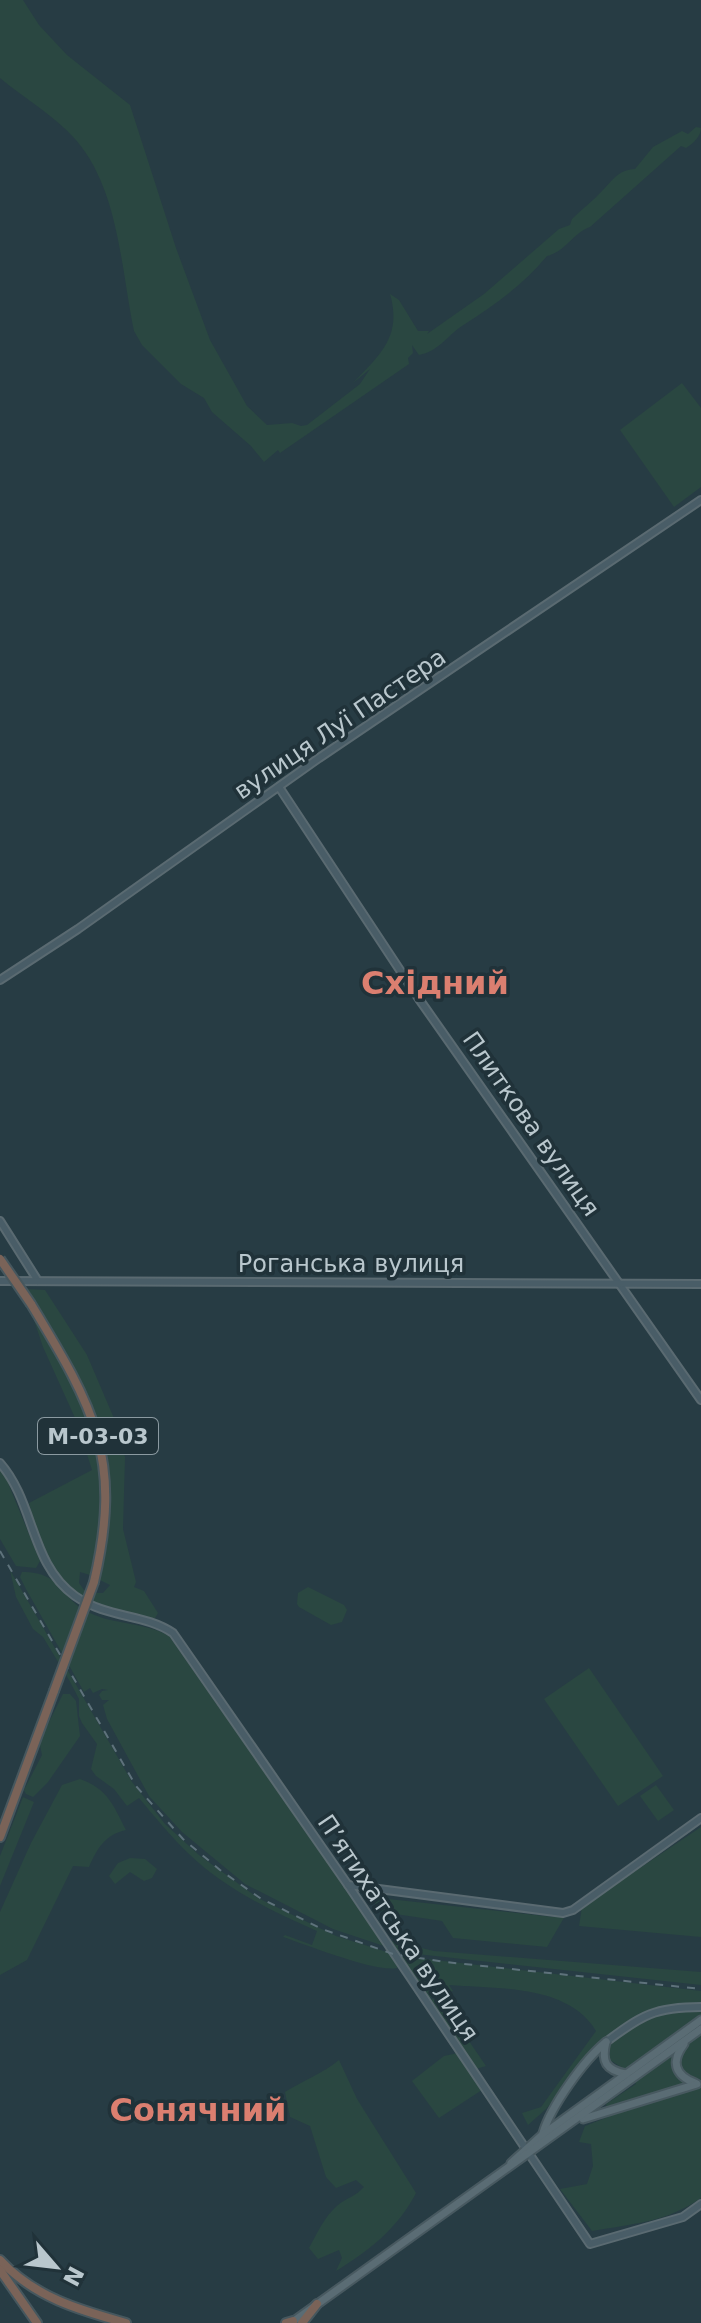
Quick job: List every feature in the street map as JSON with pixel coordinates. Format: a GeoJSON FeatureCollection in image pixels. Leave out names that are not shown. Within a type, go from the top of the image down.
{"type":"FeatureCollection","features":[{"type":"Feature","properties":{"kind":"highway","name":"М-03-03"},"geometry":{"type":"LineString","coordinates":[[0,1259],[77,1382],[99,1440],[107,1503],[94,1582],[0,1837]]}},
{"type":"Feature","properties":{"kind":"highway"},"geometry":{"type":"LineString","coordinates":[[0,2260],[32,2289],[64,2304],[126,2323]]}},
{"type":"Feature","properties":{"kind":"highway"},"geometry":{"type":"LineString","coordinates":[[0,2270],[37,2323]]}},
{"type":"Feature","properties":{"kind":"highway"},"geometry":{"type":"LineString","coordinates":[[293,2323],[317,2304]]}},
{"type":"Feature","properties":{"kind":"main road"},"geometry":{"type":"LineString","coordinates":[[699,2082],[683,2078],[676,2070],[675,2058],[701,2020]]}},
{"type":"Feature","properties":{"kind":"main road"},"geometry":{"type":"LineString","coordinates":[[528,2151],[542,2135],[626,2074],[694,2032]]}},
{"type":"Feature","properties":{"kind":"main road"},"geometry":{"type":"LineString","coordinates":[[317,2304],[528,2151],[577,2120],[694,2032]]}},
{"type":"Feature","properties":{"kind":"main road"},"geometry":{"type":"LineString","coordinates":[[542,2135],[548,2118],[562,2096],[606,2042]]}},
{"type":"Feature","properties":{"kind":"main road"},"geometry":{"type":"LineString","coordinates":[[606,2042],[603,2055],[605,2064],[626,2074]]}},
{"type":"Feature","properties":{"kind":"main road"},"geometry":{"type":"LineString","coordinates":[[577,2120],[699,2082]]}},
{"type":"Feature","properties":{"kind":"street","name":"вулиця Луї Пастера"},"geometry":{"type":"LineString","coordinates":[[0,980],[701,500]]}},
{"type":"Feature","properties":{"kind":"street","name":"Плиткова вулиця"},"geometry":{"type":"LineString","coordinates":[[279,787],[419,999],[701,1400]]}},
{"type":"Feature","properties":{"kind":"street"},"geometry":{"type":"LineString","coordinates":[[0,1221],[38,1281]]}},
{"type":"Feature","properties":{"kind":"street","name":"Роганська вулиця"},"geometry":{"type":"LineString","coordinates":[[0,1281],[701,1284]]}},
{"type":"Feature","properties":{"kind":"street","name":"П’ятихатська вулиця"},"geometry":{"type":"LineString","coordinates":[[0,1463],[19,1489],[40,1550],[55,1578],[97,1609],[157,1624],[173,1633],[348,1885],[590,2244],[683,2217],[701,2204]]}},
{"type":"Feature","properties":{"kind":"street"},"geometry":{"type":"LineString","coordinates":[[348,1885],[563,1913],[573,1910],[701,1818]]}},
{"type":"Feature","properties":{"kind":"street"},"geometry":{"type":"LineString","coordinates":[[606,2042],[658,2010],[701,2007]]}},
{"type":"Feature","properties":{"kind":"green space"},"geometry":{"type":"Polygon","coordinates":[[[0,0],[23,0],[39,25],[67,55],[130,105],[176,248],[210,340],[247,406],[267,425],[307,425],[360,384],[370,369],[353,383],[380,353],[391,333],[393,309],[390,294],[399,300],[418,331],[429,331],[427,334],[484,294],[559,229],[570,225],[572,219],[613,179],[624,171],[635,169],[653,147],[682,131],[688,134],[696,127],[701,131],[691,144],[686,148],[681,146],[590,227],[559,251],[547,256],[498,301],[433,350],[419,355],[412,345],[409,364],[264,462],[251,446],[212,412],[204,398],[181,384],[142,345],[134,331],[110,206],[90,160],[76,140],[58,123],[0,78],[0,0]]]}},
{"type":"Feature","properties":{"kind":"green space"},"geometry":{"type":"Polygon","coordinates":[[[682,383],[701,408],[701,487],[674,507],[620,430],[682,383]]]}},
{"type":"Feature","properties":{"kind":"green space"},"geometry":{"type":"Polygon","coordinates":[[[25,1289],[45,1290],[87,1355],[113,1416],[125,1457],[123,1529],[136,1582],[134,1587],[144,1591],[158,1613],[155,1618],[125,1616],[94,1605],[57,1575],[42,1548],[29,1503],[92,1470],[76,1420],[33,1317],[78,1395],[99,1459],[103,1494],[99,1529],[90,1575],[80,1572],[79,1583],[84,1590],[93,1593],[103,1593],[110,1585],[98,1579],[110,1505],[103,1445],[84,1391],[25,1289]]]}},
{"type":"Feature","properties":{"kind":"green space"},"geometry":{"type":"Polygon","coordinates":[[[0,1465],[9,1476],[12,1486],[8,1483],[40,1561],[36,1568],[16,1566],[0,1539],[0,1465]]]}},
{"type":"Feature","properties":{"kind":"green space"},"geometry":{"type":"Polygon","coordinates":[[[10,1570],[132,1782],[165,1824],[199,1855],[258,1898],[336,1936],[390,1953],[398,1964],[397,1968],[358,1962],[283,1937],[285,1935],[312,1945],[317,1931],[266,1907],[218,1878],[182,1847],[139,1798],[127,1806],[114,1789],[96,1776],[91,1769],[97,1744],[79,1716],[79,1699],[43,1637],[33,1629],[16,1597],[10,1570]]]}},
{"type":"Feature","properties":{"kind":"green space"},"geometry":{"type":"Polygon","coordinates":[[[22,1572],[46,1576],[72,1601],[90,1613],[169,1636],[387,1947],[333,1929],[245,1884],[182,1832],[149,1796],[107,1719],[103,1705],[109,1700],[102,1700],[99,1695],[108,1690],[102,1689],[93,1693],[90,1688],[84,1692],[26,1589],[20,1577],[22,1572]]]}},
{"type":"Feature","properties":{"kind":"green space"},"geometry":{"type":"Polygon","coordinates":[[[308,1587],[344,1605],[347,1610],[342,1622],[331,1625],[299,1607],[298,1593],[308,1587]]]}},
{"type":"Feature","properties":{"kind":"green space"},"geometry":{"type":"Polygon","coordinates":[[[589,1668],[663,1776],[618,1806],[544,1699],[589,1668]]]}},
{"type":"Feature","properties":{"kind":"green space"},"geometry":{"type":"Polygon","coordinates":[[[63,1694],[70,1694],[76,1701],[80,1736],[48,1782],[33,1797],[24,1790],[42,1755],[40,1745],[44,1732],[63,1694]]]}},
{"type":"Feature","properties":{"kind":"green space"},"geometry":{"type":"Polygon","coordinates":[[[80,1779],[103,1793],[126,1830],[103,1843],[89,1867],[73,1866],[27,1960],[0,1975],[0,1912],[31,1843],[62,1785],[80,1779]]]}},
{"type":"Feature","properties":{"kind":"green space"},"geometry":{"type":"Polygon","coordinates":[[[656,1785],[674,1810],[658,1821],[640,1796],[656,1785]]]}},
{"type":"Feature","properties":{"kind":"green space"},"geometry":{"type":"Polygon","coordinates":[[[23,1797],[34,1802],[0,1886],[0,1856],[23,1797]]]}},
{"type":"Feature","properties":{"kind":"green space"},"geometry":{"type":"Polygon","coordinates":[[[701,1827],[701,1937],[579,1926],[582,1907],[701,1827]]]}},
{"type":"Feature","properties":{"kind":"green space"},"geometry":{"type":"Polygon","coordinates":[[[130,1858],[145,1859],[157,1869],[152,1878],[144,1881],[130,1872],[115,1884],[109,1876],[118,1863],[130,1858]]]}},
{"type":"Feature","properties":{"kind":"green space"},"geometry":{"type":"Polygon","coordinates":[[[370,1897],[565,1916],[547,1947],[453,1938],[442,1921],[382,1912],[370,1897]]]}},
{"type":"Feature","properties":{"kind":"green space"},"geometry":{"type":"Polygon","coordinates":[[[392,1941],[434,1951],[701,1972],[701,1985],[408,1953],[396,1950],[392,1941]]]}},
{"type":"Feature","properties":{"kind":"green space"},"geometry":{"type":"Polygon","coordinates":[[[400,1956],[701,1991],[701,2198],[662,2217],[592,2231],[560,2189],[587,2184],[593,2166],[591,2144],[579,2142],[585,2126],[608,2117],[606,2104],[636,2084],[610,2060],[609,2036],[546,2109],[528,2125],[522,2113],[541,2107],[596,2031],[584,2016],[550,1997],[509,1989],[449,1985],[453,1991],[429,1998],[443,2003],[486,2066],[476,2069],[400,1956]]]}},
{"type":"Feature","properties":{"kind":"green space"},"geometry":{"type":"Polygon","coordinates":[[[458,2053],[485,2088],[439,2118],[412,2081],[444,2056],[458,2053]]]}},
{"type":"Feature","properties":{"kind":"green space"},"geometry":{"type":"Polygon","coordinates":[[[339,2060],[357,2099],[416,2193],[401,2217],[382,2238],[336,2271],[342,2258],[339,2250],[318,2259],[309,2248],[333,2210],[364,2187],[356,2180],[336,2188],[326,2177],[310,2126],[290,2117],[285,2092],[339,2060]]]}},
{"type":"Feature","properties":{"kind":"railway"},"geometry":{"type":"LineString","coordinates":[[0,1551],[136,1786],[183,1839],[260,1898],[322,1929],[393,1954],[701,1989]]}},
{"type":"Feature","properties":{"kind":"district","name":"Східний"},"geometry":{"type":"Point","coordinates":[435,983]}},
{"type":"Feature","properties":{"kind":"district","name":"Сонячний"},"geometry":{"type":"Point","coordinates":[198,2110]}}]}
